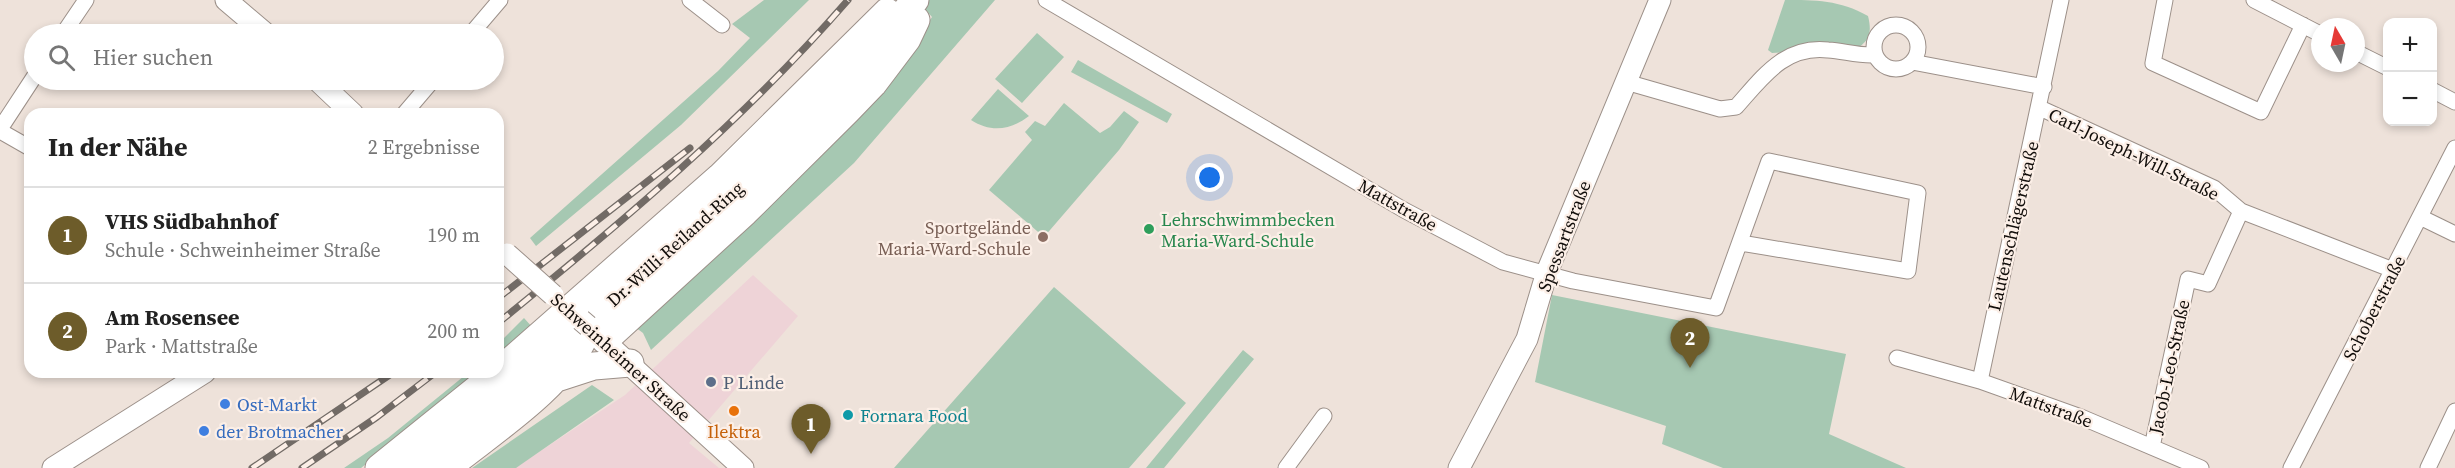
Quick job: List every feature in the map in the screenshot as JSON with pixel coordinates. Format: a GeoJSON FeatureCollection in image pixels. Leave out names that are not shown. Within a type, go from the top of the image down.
{"type":"FeatureCollection","features":[{"type":"Feature","properties":{"kind":"highway"},"geometry":{"type":"LineString","coordinates":[[504,368],[582,321],[745,212],[873,84],[907,39],[913,2]]}},
{"type":"Feature","properties":{"kind":"highway"},"geometry":{"type":"LineString","coordinates":[[447,468],[557,378],[576,352],[582,321],[720,177],[873,25],[913,2]]}},
{"type":"Feature","properties":{"kind":"highway","name":"Dr.-Willi-Reiland-Ring"},"geometry":{"type":"LineString","coordinates":[[414,468],[559,348],[772,157],[878,45],[913,2]]}},
{"type":"Feature","properties":{"kind":"highway"},"geometry":{"type":"LineString","coordinates":[[557,378],[594,366],[630,363]]}},
{"type":"Feature","properties":{"kind":"highway"},"geometry":{"type":"LineString","coordinates":[[379,468],[491,378]]}},
{"type":"Feature","properties":{"kind":"street"},"geometry":{"type":"LineString","coordinates":[[70,24],[86,0]]}},
{"type":"Feature","properties":{"kind":"street"},"geometry":{"type":"LineString","coordinates":[[226,0],[254,24]]}},
{"type":"Feature","properties":{"kind":"street"},"geometry":{"type":"LineString","coordinates":[[480,24],[500,0]]}},
{"type":"Feature","properties":{"kind":"street"},"geometry":{"type":"LineString","coordinates":[[690,0],[722,25]]}},
{"type":"Feature","properties":{"kind":"street","name":"Mattstraße"},"geometry":{"type":"LineString","coordinates":[[1046,0],[1404,210],[1503,262],[1573,280],[1716,308],[1769,161],[1918,193],[1908,271],[1741,243]]}},
{"type":"Feature","properties":{"kind":"street","name":"Spessartstraße"},"geometry":{"type":"LineString","coordinates":[[1459,468],[1527,339],[1547,272],[1660,0]]}},
{"type":"Feature","properties":{"kind":"street","name":"Lautenschlägerstraße"},"geometry":{"type":"LineString","coordinates":[[1980,381],[2040,108],[2061,0]]}},
{"type":"Feature","properties":{"kind":"street"},"geometry":{"type":"LineString","coordinates":[[2165,0],[2153,63],[2261,112],[2303,25]]}},
{"type":"Feature","properties":{"kind":"street"},"geometry":{"type":"LineString","coordinates":[[2253,0],[2311,29]]}},
{"type":"Feature","properties":{"kind":"street"},"geometry":{"type":"LineString","coordinates":[[1875,56],[1873,48],[1877,34],[1883,29],[1896,25],[1904,27],[1915,36],[1918,50],[1912,63]]}},
{"type":"Feature","properties":{"kind":"street","name":"Carl-Joseph-Will-Straße"},"geometry":{"type":"LineString","coordinates":[[1626,82],[1730,110],[1736,107],[1767,70],[1792,55],[1811,49],[1875,56],[1884,67],[1891,69],[1899,70],[1912,63],[2044,87]]}},
{"type":"Feature","properties":{"kind":"street"},"geometry":{"type":"LineString","coordinates":[[2365,56],[2383,66]]}},
{"type":"Feature","properties":{"kind":"street"},"geometry":{"type":"LineString","coordinates":[[24,144],[0,130],[26,90]]}},
{"type":"Feature","properties":{"kind":"street"},"geometry":{"type":"LineString","coordinates":[[325,90],[333,108]]}},
{"type":"Feature","properties":{"kind":"street"},"geometry":{"type":"LineString","coordinates":[[329,90],[347,108]]}},
{"type":"Feature","properties":{"kind":"street"},"geometry":{"type":"LineString","coordinates":[[409,108],[424,90]]}},
{"type":"Feature","properties":{"kind":"street"},"geometry":{"type":"LineString","coordinates":[[2437,92],[2455,102]]}},
{"type":"Feature","properties":{"kind":"street","name":"Carl-Joseph-Will-Straße"},"geometry":{"type":"LineString","coordinates":[[2040,108],[2214,188],[2241,211],[2393,270]]}},
{"type":"Feature","properties":{"kind":"street","name":"Schoberstraße"},"geometry":{"type":"LineString","coordinates":[[2291,468],[2455,148]]}},
{"type":"Feature","properties":{"kind":"street","name":"Jacob-Leo-Straße"},"geometry":{"type":"LineString","coordinates":[[2152,447],[2188,279],[2208,284],[2241,211]]}},
{"type":"Feature","properties":{"kind":"street"},"geometry":{"type":"LineString","coordinates":[[2420,217],[2455,234]]}},
{"type":"Feature","properties":{"kind":"street","name":"Schweinheimer Straße"},"geometry":{"type":"LineString","coordinates":[[504,252],[630,363],[743,468]]}},
{"type":"Feature","properties":{"kind":"street","name":"Mattstraße"},"geometry":{"type":"LineString","coordinates":[[1897,358],[1980,381],[2081,417],[2201,468]]}},
{"type":"Feature","properties":{"kind":"street"},"geometry":{"type":"LineString","coordinates":[[52,468],[195,378]]}},
{"type":"Feature","properties":{"kind":"street"},"geometry":{"type":"LineString","coordinates":[[2428,468],[2455,411]]}},
{"type":"Feature","properties":{"kind":"street"},"geometry":{"type":"LineString","coordinates":[[1286,468],[1324,416]]}},
{"type":"Feature","properties":{"kind":"shaded area"},"geometry":{"type":"Polygon","coordinates":[[[753,275],[798,316],[689,443],[719,468],[515,468],[625,395],[753,275]]]}},
{"type":"Feature","properties":{"kind":"green space"},"geometry":{"type":"Polygon","coordinates":[[[764,0],[809,0],[681,125],[536,246],[530,238],[718,71],[750,38],[732,24],[764,0]]]}},
{"type":"Feature","properties":{"kind":"green space"},"geometry":{"type":"Polygon","coordinates":[[[917,0],[995,0],[854,163],[651,350],[643,333],[635,327],[905,57],[932,17],[917,0]]]}},
{"type":"Feature","properties":{"kind":"green space"},"geometry":{"type":"Polygon","coordinates":[[[1785,0],[1827,2],[1858,11],[1868,16],[1869,36],[1855,49],[1772,53],[1768,50],[1785,0]]]}},
{"type":"Feature","properties":{"kind":"green space"},"geometry":{"type":"Polygon","coordinates":[[[1037,33],[1064,57],[1022,103],[995,79],[1037,33]]]}},
{"type":"Feature","properties":{"kind":"green space"},"geometry":{"type":"Polygon","coordinates":[[[1078,60],[1172,114],[1167,123],[1071,72],[1078,60]]]}},
{"type":"Feature","properties":{"kind":"green space"},"geometry":{"type":"Polygon","coordinates":[[[998,89],[1029,116],[1008,127],[1001,128],[986,127],[971,120],[998,89]]]}},
{"type":"Feature","properties":{"kind":"green space"},"geometry":{"type":"Polygon","coordinates":[[[1064,103],[1100,133],[1110,127],[1124,111],[1139,122],[1119,150],[1044,237],[989,190],[1032,140],[1025,132],[1035,121],[1045,126],[1064,103]]]}},
{"type":"Feature","properties":{"kind":"green space"},"geometry":{"type":"Polygon","coordinates":[[[1054,287],[1186,403],[1129,468],[894,468],[1054,287]]]}},
{"type":"Feature","properties":{"kind":"green space"},"geometry":{"type":"Polygon","coordinates":[[[1552,295],[1846,354],[1829,434],[1906,468],[1723,468],[1662,444],[1666,426],[1535,382],[1552,295]]]}},
{"type":"Feature","properties":{"kind":"green space"},"geometry":{"type":"Polygon","coordinates":[[[524,318],[533,328],[504,352],[504,338],[524,318]]]}},
{"type":"Feature","properties":{"kind":"green space"},"geometry":{"type":"Polygon","coordinates":[[[1243,350],[1254,359],[1164,468],[1146,468],[1243,350]]]}},
{"type":"Feature","properties":{"kind":"green space"},"geometry":{"type":"Polygon","coordinates":[[[462,378],[473,378],[361,468],[344,468],[388,438],[462,378]]]}},
{"type":"Feature","properties":{"kind":"green space"},"geometry":{"type":"Polygon","coordinates":[[[592,385],[614,400],[516,468],[472,468],[592,385]]]}},
{"type":"Feature","properties":{"kind":"railway"},"geometry":{"type":"LineString","coordinates":[[504,318],[590,248],[724,129],[767,87],[848,0]]}},
{"type":"Feature","properties":{"kind":"railway"},"geometry":{"type":"LineString","coordinates":[[504,293],[690,148]]}},
{"type":"Feature","properties":{"kind":"railway"},"geometry":{"type":"LineString","coordinates":[[252,468],[385,378]]}},
{"type":"Feature","properties":{"kind":"railway"},"geometry":{"type":"LineString","coordinates":[[302,468],[377,417],[428,378]]}},
{"type":"Feature","properties":{"kind":"place","name":"Lehrschwimmbecken Maria-Ward-Schule"},"geometry":{"type":"Point","coordinates":[1149,229]}},
{"type":"Feature","properties":{"kind":"place","name":"Sportgelände Maria-Ward-Schule"},"geometry":{"type":"Point","coordinates":[1043,237]}},
{"type":"Feature","properties":{"kind":"place","name":"Am Rosensee"},"geometry":{"type":"Point","coordinates":[1690,368]}},
{"type":"Feature","properties":{"kind":"place","name":"P Linde"},"geometry":{"type":"Point","coordinates":[711,382]}},
{"type":"Feature","properties":{"kind":"place","name":"Ost-Markt"},"geometry":{"type":"Point","coordinates":[225,404]}},
{"type":"Feature","properties":{"kind":"place","name":"Ilektra"},"geometry":{"type":"Point","coordinates":[734,411]}},
{"type":"Feature","properties":{"kind":"place","name":"Fornara Food"},"geometry":{"type":"Point","coordinates":[848,415]}},
{"type":"Feature","properties":{"kind":"place","name":"der Brotmacher"},"geometry":{"type":"Point","coordinates":[204,431]}},
{"type":"Feature","properties":{"kind":"place","name":"VHS Südbahnhof"},"geometry":{"type":"Point","coordinates":[811,454]}}]}
